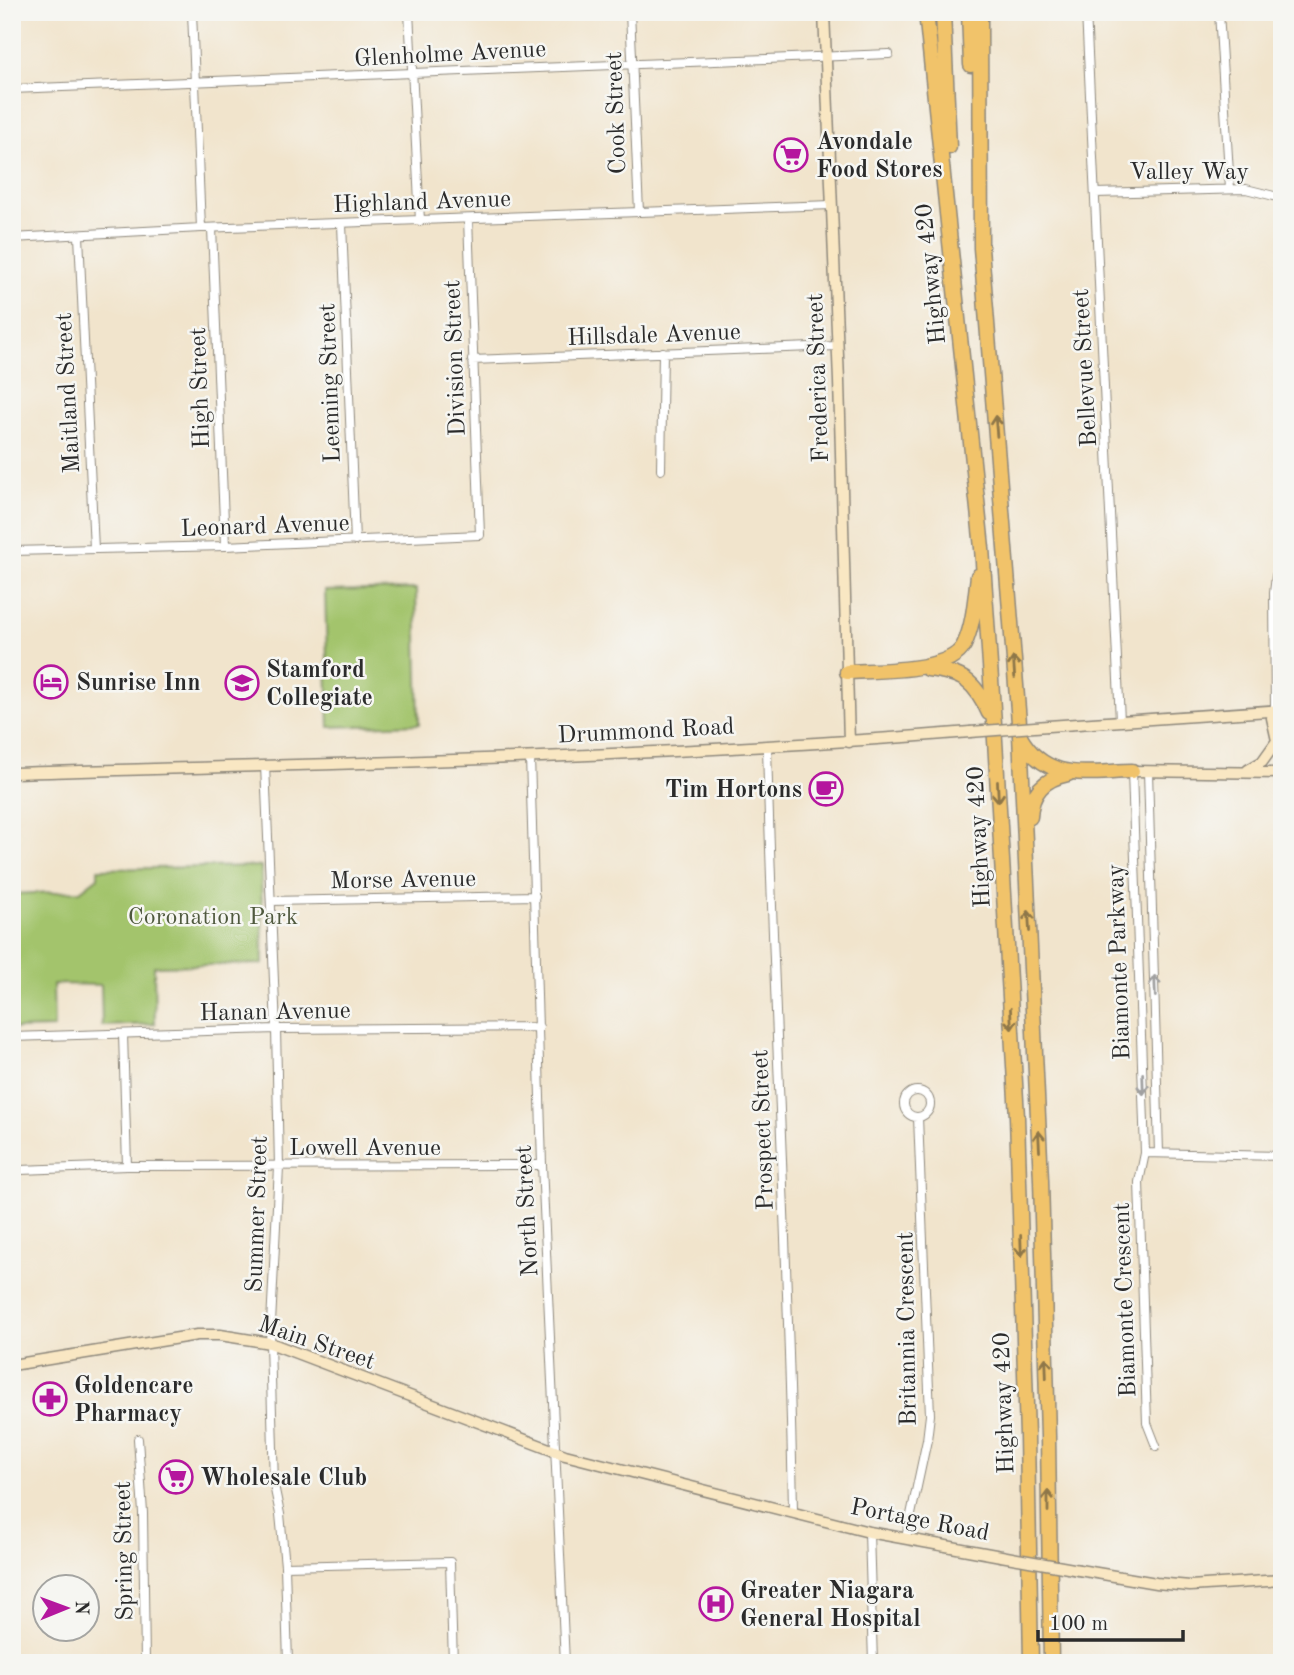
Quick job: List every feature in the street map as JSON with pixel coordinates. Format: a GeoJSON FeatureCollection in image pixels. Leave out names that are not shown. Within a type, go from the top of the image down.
{"type":"FeatureCollection","features":[{"type":"Feature","properties":{"kind":"highway","name":"Highway 420"},"geometry":{"type":"LineString","coordinates":[[926,12],[982,548],[994,723],[1017,1117],[1027,1422],[1031,1663]]}},
{"type":"Feature","properties":{"kind":"highway"},"geometry":{"type":"LineString","coordinates":[[943,12],[957,310]]}},
{"type":"Feature","properties":{"kind":"highway"},"geometry":{"type":"LineString","coordinates":[[969,12],[981,248]]}},
{"type":"Feature","properties":{"kind":"highway","name":"Highway 420"},"geometry":{"type":"LineString","coordinates":[[980,12],[981,248],[1020,735],[1042,1207],[1051,1663]]}},
{"type":"Feature","properties":{"kind":"highway"},"geometry":{"type":"LineString","coordinates":[[847,672],[945,662],[963,647],[971,622],[982,548]]}},
{"type":"Feature","properties":{"kind":"highway"},"geometry":{"type":"LineString","coordinates":[[913,667],[946,671],[966,678],[981,695],[994,723]]}},
{"type":"Feature","properties":{"kind":"highway"},"geometry":{"type":"LineString","coordinates":[[1020,735],[1028,750],[1050,768],[1079,772],[1132,771]]}},
{"type":"Feature","properties":{"kind":"highway"},"geometry":{"type":"LineString","coordinates":[[1025,853],[1033,797],[1047,781],[1079,772]]}},
{"type":"Feature","properties":{"kind":"street"},"geometry":{"type":"LineString","coordinates":[[192,12],[201,228]]}},
{"type":"Feature","properties":{"kind":"street"},"geometry":{"type":"LineString","coordinates":[[409,12],[420,221]]}},
{"type":"Feature","properties":{"kind":"street","name":"Cook Street"},"geometry":{"type":"LineString","coordinates":[[630,12],[639,212]]}},
{"type":"Feature","properties":{"kind":"street","name":"Frederica Street"},"geometry":{"type":"LineString","coordinates":[[824,12],[838,346],[849,742]]}},
{"type":"Feature","properties":{"kind":"street","name":"Bellevue Street"},"geometry":{"type":"LineString","coordinates":[[1086,12],[1120,721]]}},
{"type":"Feature","properties":{"kind":"street"},"geometry":{"type":"LineString","coordinates":[[1219,12],[1230,189]]}},
{"type":"Feature","properties":{"kind":"street","name":"Glenholme Avenue"},"geometry":{"type":"LineString","coordinates":[[12,89],[889,54]]}},
{"type":"Feature","properties":{"kind":"street","name":"Valley Way"},"geometry":{"type":"LineString","coordinates":[[1095,193],[1230,189],[1258,191],[1282,200]]}},
{"type":"Feature","properties":{"kind":"street","name":"Highland Avenue"},"geometry":{"type":"LineString","coordinates":[[12,238],[201,228],[832,205]]}},
{"type":"Feature","properties":{"kind":"street","name":"Division Street"},"geometry":{"type":"LineString","coordinates":[[467,219],[480,495]]}},
{"type":"Feature","properties":{"kind":"street","name":"Leeming Street"},"geometry":{"type":"LineString","coordinates":[[342,224],[355,541]]}},
{"type":"Feature","properties":{"kind":"street","name":"High Street"},"geometry":{"type":"LineString","coordinates":[[212,228],[225,547]]}},
{"type":"Feature","properties":{"kind":"street","name":"Maitland Street"},"geometry":{"type":"LineString","coordinates":[[79,236],[94,549]]}},
{"type":"Feature","properties":{"kind":"street","name":"Hillsdale Avenue"},"geometry":{"type":"LineString","coordinates":[[472,360],[838,346]]}},
{"type":"Feature","properties":{"kind":"street"},"geometry":{"type":"LineString","coordinates":[[661,470],[663,352]]}},
{"type":"Feature","properties":{"kind":"street","name":"Leonard Avenue"},"geometry":{"type":"LineString","coordinates":[[12,551],[225,547],[480,535],[480,495]]}},
{"type":"Feature","properties":{"kind":"street"},"geometry":{"type":"LineString","coordinates":[[1282,559],[1276,576],[1273,614],[1279,713],[1272,718],[1282,763]]}},
{"type":"Feature","properties":{"kind":"street","name":"Drummond Road"},"geometry":{"type":"LineString","coordinates":[[12,774],[530,757],[849,742],[1120,721],[1279,713]]}},
{"type":"Feature","properties":{"kind":"street"},"geometry":{"type":"LineString","coordinates":[[1235,772],[1258,765],[1270,754],[1277,741]]}},
{"type":"Feature","properties":{"kind":"street","name":"Prospect Street"},"geometry":{"type":"LineString","coordinates":[[767,745],[791,1363],[793,1513]]}},
{"type":"Feature","properties":{"kind":"street","name":"North Street"},"geometry":{"type":"LineString","coordinates":[[530,757],[542,1165],[565,1663]]}},
{"type":"Feature","properties":{"kind":"street","name":"Summer Street"},"geometry":{"type":"LineString","coordinates":[[265,765],[279,1167],[270,1343],[274,1485],[285,1566],[288,1663]]}},
{"type":"Feature","properties":{"kind":"street"},"geometry":{"type":"LineString","coordinates":[[1132,771],[1282,772]]}},
{"type":"Feature","properties":{"kind":"street","name":"Biamonte Parkway"},"geometry":{"type":"LineString","coordinates":[[1132,771],[1145,1153]]}},
{"type":"Feature","properties":{"kind":"street","name":"Biamonte Parkway"},"geometry":{"type":"LineString","coordinates":[[1148,771],[1159,1153]]}},
{"type":"Feature","properties":{"kind":"street","name":"Morse Avenue"},"geometry":{"type":"LineString","coordinates":[[271,901],[535,896]]}},
{"type":"Feature","properties":{"kind":"street","name":"Hanan Avenue"},"geometry":{"type":"LineString","coordinates":[[12,1037],[276,1029],[539,1027]]}},
{"type":"Feature","properties":{"kind":"street"},"geometry":{"type":"LineString","coordinates":[[123,1034],[127,1166]]}},
{"type":"Feature","properties":{"kind":"street","name":"Britannia Crescent"},"geometry":{"type":"LineString","coordinates":[[906,1538],[930,1415],[918,1117]]}},
{"type":"Feature","properties":{"kind":"street"},"geometry":{"type":"LineString","coordinates":[[1145,1153],[1282,1156]]}},
{"type":"Feature","properties":{"kind":"street","name":"Biamonte Crescent"},"geometry":{"type":"LineString","coordinates":[[1145,1153],[1139,1182],[1146,1409],[1147,1423],[1156,1446]]}},
{"type":"Feature","properties":{"kind":"street","name":"Lowell Avenue"},"geometry":{"type":"LineString","coordinates":[[20,1170],[127,1166],[542,1165]]}},
{"type":"Feature","properties":{"kind":"street","name":"Main Street"},"geometry":{"type":"LineString","coordinates":[[12,1365],[198,1335],[220,1335],[270,1343],[557,1451]]}},
{"type":"Feature","properties":{"kind":"street","name":"Spring Street"},"geometry":{"type":"LineString","coordinates":[[138,1439],[143,1513],[145,1663]]}},
{"type":"Feature","properties":{"kind":"street","name":"Portage Road"},"geometry":{"type":"LineString","coordinates":[[557,1451],[869,1532],[1079,1570],[1190,1586],[1282,1580]]}},
{"type":"Feature","properties":{"kind":"street"},"geometry":{"type":"LineString","coordinates":[[869,1532],[873,1663]]}},
{"type":"Feature","properties":{"kind":"street"},"geometry":{"type":"LineString","coordinates":[[285,1566],[450,1562],[453,1663]]}},
{"type":"Feature","properties":{"kind":"green space"},"geometry":{"type":"Polygon","coordinates":[[[416,589],[419,724],[329,727],[325,591],[416,589]]]}},
{"type":"Feature","properties":{"kind":"green space","name":"Coronation Park"},"geometry":{"type":"Polygon","coordinates":[[[261,866],[263,964],[154,966],[155,1024],[102,1026],[101,985],[53,984],[54,1028],[14,1029],[12,894],[80,891],[98,877],[98,869],[261,866]]]}},
{"type":"Feature","properties":{"kind":"place","name":"Avondale Food Stores"},"geometry":{"type":"Point","coordinates":[791,155]}},
{"type":"Feature","properties":{"kind":"place","name":"Sunrise Inn"},"geometry":{"type":"Point","coordinates":[51,682]}},
{"type":"Feature","properties":{"kind":"place","name":"Stamford Collegiate"},"geometry":{"type":"Point","coordinates":[242,683]}},
{"type":"Feature","properties":{"kind":"place","name":"Tim Hortons"},"geometry":{"type":"Point","coordinates":[826,789]}},
{"type":"Feature","properties":{"kind":"place","name":"Goldencare Pharmacy"},"geometry":{"type":"Point","coordinates":[50,1399]}},
{"type":"Feature","properties":{"kind":"place","name":"Wholesale Club"},"geometry":{"type":"Point","coordinates":[176,1477]}},
{"type":"Feature","properties":{"kind":"place","name":"Greater Niagara General Hospital"},"geometry":{"type":"Point","coordinates":[716,1604]}}]}
